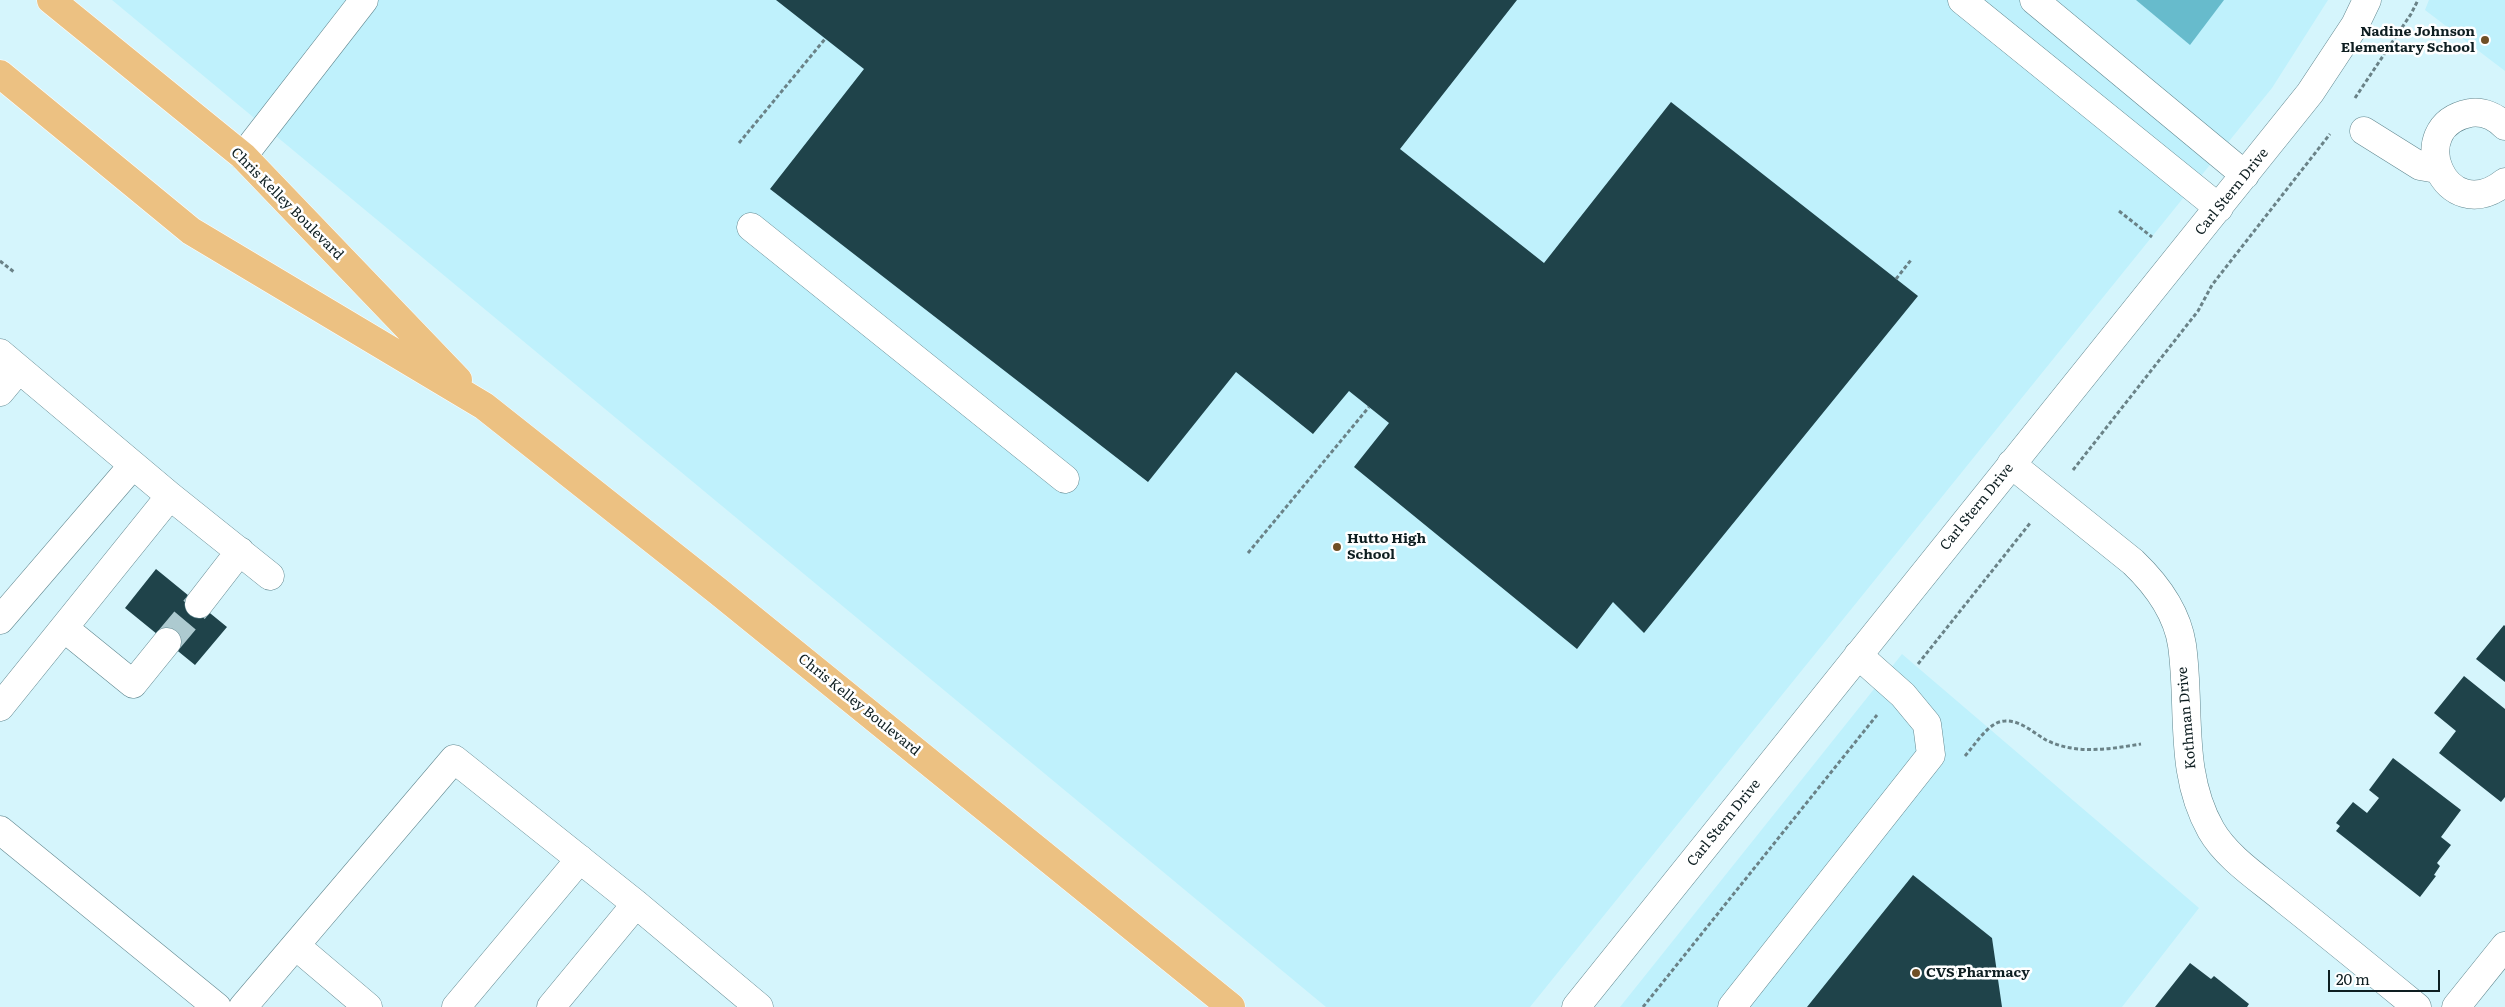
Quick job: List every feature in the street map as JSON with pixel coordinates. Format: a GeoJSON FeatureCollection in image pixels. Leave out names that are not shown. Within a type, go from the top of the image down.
{"type":"FeatureCollection","features":[{"type":"Feature","properties":{"kind":"main road","name":"Chris Kelley Boulevard"},"geometry":{"type":"LineString","coordinates":[[51,0],[243,156],[484,406]]}},
{"type":"Feature","properties":{"kind":"main road","name":"Chris Kelley Boulevard"},"geometry":{"type":"LineString","coordinates":[[0,74],[191,230],[484,406],[719,592],[1232,1007]]}},
{"type":"Feature","properties":{"kind":"street"},"geometry":{"type":"LineString","coordinates":[[243,156],[364,0]]}},
{"type":"Feature","properties":{"kind":"street"},"geometry":{"type":"LineString","coordinates":[[1962,0],[2219,208]]}},
{"type":"Feature","properties":{"kind":"street"},"geometry":{"type":"LineString","coordinates":[[2034,0],[2245,175]]}},
{"type":"Feature","properties":{"kind":"street","name":"Carl Stern Drive"},"geometry":{"type":"LineString","coordinates":[[1576,1007],[2310,93],[2355,25],[2367,0]]}},
{"type":"Feature","properties":{"kind":"street"},"geometry":{"type":"LineString","coordinates":[[2505,126],[2500,120],[2488,114],[2474,112],[2462,115],[2450,122],[2441,131],[2436,143],[2435,156],[2437,169],[2445,181],[2456,190],[2468,194],[2482,195],[2495,190],[2505,182]]}},
{"type":"Feature","properties":{"kind":"street"},"geometry":{"type":"LineString","coordinates":[[2364,131],[2420,166],[2437,169]]}},
{"type":"Feature","properties":{"kind":"street"},"geometry":{"type":"LineString","coordinates":[[751,227],[1065,479]]}},
{"type":"Feature","properties":{"kind":"street"},"geometry":{"type":"LineString","coordinates":[[0,392],[9,361],[170,496],[270,576]]}},
{"type":"Feature","properties":{"kind":"street","name":"Kothman Drive"},"geometry":{"type":"LineString","coordinates":[[2011,464],[2133,562],[2151,580],[2170,610],[2182,644],[2186,738],[2194,792],[2211,831],[2237,861],[2417,1007]]}},
{"type":"Feature","properties":{"kind":"street"},"geometry":{"type":"LineString","coordinates":[[0,620],[133,465]]}},
{"type":"Feature","properties":{"kind":"street"},"geometry":{"type":"LineString","coordinates":[[0,707],[170,496]]}},
{"type":"Feature","properties":{"kind":"street"},"geometry":{"type":"LineString","coordinates":[[199,604],[240,552]]}},
{"type":"Feature","properties":{"kind":"street"},"geometry":{"type":"LineString","coordinates":[[64,628],[133,684],[167,642]]}},
{"type":"Feature","properties":{"kind":"street"},"geometry":{"type":"LineString","coordinates":[[1732,1007],[1931,755],[1927,724],[1904,695],[1858,655]]}},
{"type":"Feature","properties":{"kind":"street"},"geometry":{"type":"LineString","coordinates":[[243,1007],[454,759],[636,904],[759,1007]]}},
{"type":"Feature","properties":{"kind":"street"},"geometry":{"type":"LineString","coordinates":[[0,830],[217,1007]]}},
{"type":"Feature","properties":{"kind":"street"},"geometry":{"type":"LineString","coordinates":[[456,1007],[580,859]]}},
{"type":"Feature","properties":{"kind":"street"},"geometry":{"type":"LineString","coordinates":[[551,1007],[636,904]]}},
{"type":"Feature","properties":{"kind":"street"},"geometry":{"type":"LineString","coordinates":[[296,946],[368,1007]]}},
{"type":"Feature","properties":{"kind":"street"},"geometry":{"type":"LineString","coordinates":[[2456,1007],[2505,946]]}},
{"type":"Feature","properties":{"kind":"path"},"geometry":{"type":"LineString","coordinates":[[740,143],[825,38]]}},
{"type":"Feature","properties":{"kind":"path"},"geometry":{"type":"LineString","coordinates":[[1896,279],[1911,260]]}},
{"type":"Feature","properties":{"kind":"path"},"geometry":{"type":"LineString","coordinates":[[0,261],[14,272]]}},
{"type":"Feature","properties":{"kind":"path"},"geometry":{"type":"LineString","coordinates":[[1248,553],[1369,407]]}},
{"type":"Feature","properties":{"kind":"path"},"geometry":{"type":"LineString","coordinates":[[1969,751],[1988,729],[2003,720],[2013,721],[2047,740],[2073,748],[2103,750],[2141,744]]}},
{"type":"Feature","properties":{"kind":"shaded area","name":"Hutto High School"},"geometry":{"type":"Polygon","coordinates":[[[112,0],[2328,0],[2272,88],[1530,1007],[1326,1007],[112,0]]]}},
{"type":"Feature","properties":{"kind":"shaded area"},"geometry":{"type":"Polygon","coordinates":[[[2136,0],[2224,0],[2190,45],[2136,0]]]}},
{"type":"Feature","properties":{"kind":"shaded area","name":"Nadine Johnson Elementary School"},"geometry":{"type":"Polygon","coordinates":[[[2429,0],[2505,0],[2505,71],[2425,10],[2429,0]]]}},
{"type":"Feature","properties":{"kind":"shaded area"},"geometry":{"type":"Polygon","coordinates":[[[1902,654],[2199,908],[2122,1007],[1620,1007],[1902,654]]]}},
{"type":"Feature","properties":{"kind":"building","name":"Hutto High School"},"geometry":{"type":"Polygon","coordinates":[[[776,0],[1517,0],[1400,149],[1544,263],[1671,102],[1918,296],[1644,633],[1613,602],[1577,649],[1354,467],[1389,423],[1349,391],[1313,434],[1236,372],[1148,482],[770,189],[864,69],[776,0]]]}},
{"type":"Feature","properties":{"kind":"building"},"geometry":{"type":"Polygon","coordinates":[[[156,569],[227,627],[195,665],[125,608],[156,569]]]}},
{"type":"Feature","properties":{"kind":"building"},"geometry":{"type":"Polygon","coordinates":[[[2505,626],[2505,682],[2476,659],[2505,626]]]}},
{"type":"Feature","properties":{"kind":"building"},"geometry":{"type":"Polygon","coordinates":[[[2464,676],[2505,709],[2505,797],[2501,802],[2439,753],[2456,731],[2434,713],[2464,676]]]}},
{"type":"Feature","properties":{"kind":"building"},"geometry":{"type":"Polygon","coordinates":[[[2393,758],[2461,810],[2441,837],[2451,845],[2437,863],[2440,866],[2434,875],[2436,876],[2420,897],[2336,831],[2340,826],[2336,823],[2353,802],[2367,813],[2379,798],[2369,790],[2393,758]]]}},
{"type":"Feature","properties":{"kind":"building","name":"CVS Pharmacy"},"geometry":{"type":"Polygon","coordinates":[[[1913,875],[1992,938],[2002,1007],[1807,1007],[1913,875]]]}},
{"type":"Feature","properties":{"kind":"building"},"geometry":{"type":"Polygon","coordinates":[[[2190,963],[2211,979],[2214,976],[2249,1004],[2247,1007],[2155,1007],[2190,963]]]}},
{"type":"Feature","properties":{"kind":"tunnel"},"geometry":{"type":"LineString","coordinates":[[167,642],[199,604]]}},
{"type":"Feature","properties":{"kind":"place","name":"Nadine Johnson Elementary School"},"geometry":{"type":"Point","coordinates":[2485,40]}},
{"type":"Feature","properties":{"kind":"place","name":"Hutto High School"},"geometry":{"type":"Point","coordinates":[1337,547]}},
{"type":"Feature","properties":{"kind":"place","name":"CVS Pharmacy"},"geometry":{"type":"Point","coordinates":[1916,973]}}]}
